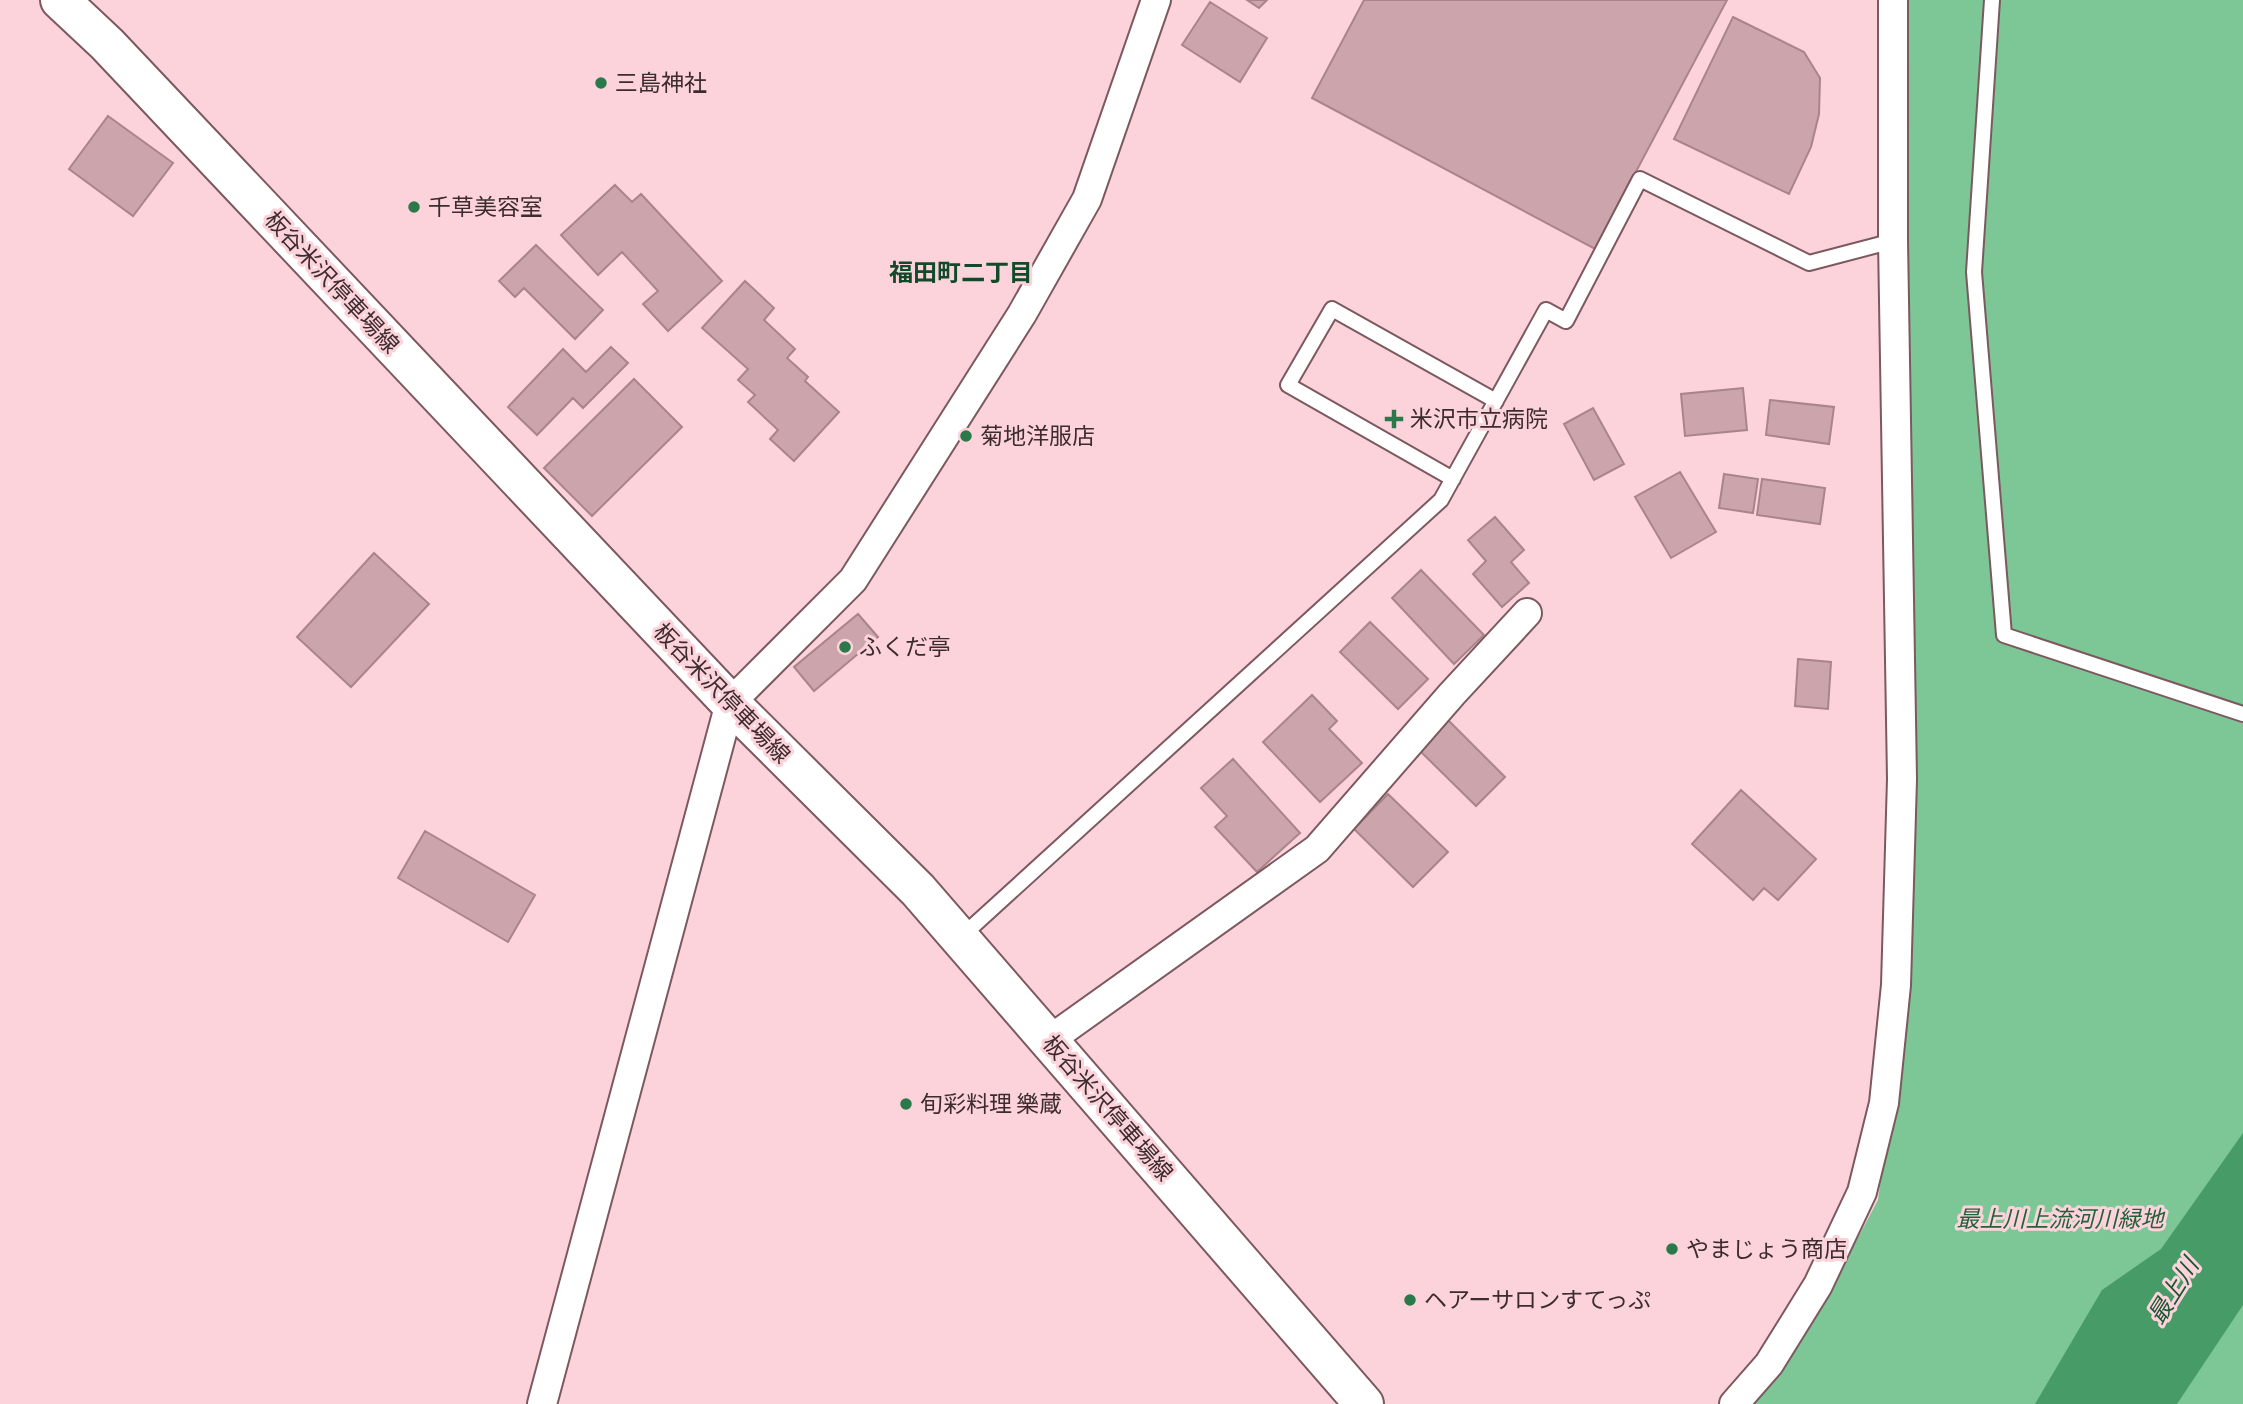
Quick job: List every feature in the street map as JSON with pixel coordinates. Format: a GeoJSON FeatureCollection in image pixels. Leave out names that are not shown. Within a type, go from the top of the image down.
{"type":"FeatureCollection","features":[{"type":"Feature","properties":{"kind":"main road","name":"板谷米沢停車場線"},"geometry":{"type":"LineString","coordinates":[[60,0],[107,44],[730,703],[918,890],[1364,1404]]}},
{"type":"Feature","properties":{"kind":"street"},"geometry":{"type":"LineString","coordinates":[[542,1404],[730,703],[853,580],[1022,314],[1087,199],[1156,0]]}},
{"type":"Feature","properties":{"kind":"street"},"geometry":{"type":"LineString","coordinates":[[1734,1404],[1769,1364],[1818,1285],[1862,1192],[1884,1103],[1896,985],[1902,779],[1893,241],[1893,0]]}},
{"type":"Feature","properties":{"kind":"street"},"geometry":{"type":"LineString","coordinates":[[1048,1041],[1317,849],[1527,612]]}},
{"type":"Feature","properties":{"kind":"lane"},"geometry":{"type":"LineString","coordinates":[[1992,0],[1974,272],[2004,635],[2243,714]]}},
{"type":"Feature","properties":{"kind":"lane"},"geometry":{"type":"LineString","coordinates":[[961,937],[1441,500],[1546,310],[1566,321],[1640,179],[1809,263],[1893,241]]}},
{"type":"Feature","properties":{"kind":"lane"},"geometry":{"type":"LineString","coordinates":[[1453,479],[1289,386],[1332,309],[1496,401]]}},
{"type":"Feature","properties":{"kind":"green space","name":"最上川上流河川緑地"},"geometry":{"type":"Polygon","coordinates":[[[1904,0],[2243,0],[2243,1404],[1753,1404],[1779,1373],[1827,1296],[1878,1200],[1891,1104],[1904,0]]]}},
{"type":"Feature","properties":{"kind":"water","name":"最上川"},"geometry":{"type":"Polygon","coordinates":[[[2243,1133],[2243,1305],[2177,1404],[2035,1404],[2102,1290],[2161,1249],[2243,1133]]]}},
{"type":"Feature","properties":{"kind":"building"},"geometry":{"type":"Polygon","coordinates":[[[1247,0],[1267,0],[1259,8],[1247,0]]]}},
{"type":"Feature","properties":{"kind":"building"},"geometry":{"type":"Polygon","coordinates":[[[1364,0],[1727,0],[1595,249],[1312,98],[1364,0]]]}},
{"type":"Feature","properties":{"kind":"building"},"geometry":{"type":"Polygon","coordinates":[[[1210,2],[1267,38],[1240,82],[1182,45],[1210,2]]]}},
{"type":"Feature","properties":{"kind":"building"},"geometry":{"type":"Polygon","coordinates":[[[1733,17],[1804,52],[1820,78],[1819,114],[1811,147],[1789,194],[1674,139],[1733,17]]]}},
{"type":"Feature","properties":{"kind":"building"},"geometry":{"type":"Polygon","coordinates":[[[108,116],[173,163],[133,216],[69,169],[108,116]]]}},
{"type":"Feature","properties":{"kind":"building"},"geometry":{"type":"Polygon","coordinates":[[[615,185],[632,202],[641,194],[722,281],[668,331],[643,304],[658,291],[622,252],[598,275],[561,235],[615,185]]]}},
{"type":"Feature","properties":{"kind":"building"},"geometry":{"type":"Polygon","coordinates":[[[536,245],[603,310],[575,339],[524,288],[515,297],[499,281],[536,245]]]}},
{"type":"Feature","properties":{"kind":"building"},"geometry":{"type":"Polygon","coordinates":[[[745,281],[774,308],[764,320],[795,349],[787,358],[808,377],[805,381],[839,412],[794,461],[770,439],[778,430],[748,402],[755,395],[738,380],[748,369],[702,328],[745,281]]]}},
{"type":"Feature","properties":{"kind":"building"},"geometry":{"type":"Polygon","coordinates":[[[611,347],[628,363],[583,408],[573,398],[537,435],[508,407],[563,349],[586,372],[611,347]]]}},
{"type":"Feature","properties":{"kind":"building"},"geometry":{"type":"Polygon","coordinates":[[[634,379],[682,427],[592,516],[544,468],[634,379]]]}},
{"type":"Feature","properties":{"kind":"building"},"geometry":{"type":"Polygon","coordinates":[[[1743,388],[1747,430],[1685,436],[1681,394],[1743,388]]]}},
{"type":"Feature","properties":{"kind":"building"},"geometry":{"type":"Polygon","coordinates":[[[1770,400],[1834,407],[1829,444],[1766,435],[1770,400]]]}},
{"type":"Feature","properties":{"kind":"building"},"geometry":{"type":"Polygon","coordinates":[[[1593,408],[1624,464],[1594,480],[1564,424],[1593,408]]]}},
{"type":"Feature","properties":{"kind":"building"},"geometry":{"type":"Polygon","coordinates":[[[1680,472],[1716,532],[1671,558],[1635,497],[1680,472]]]}},
{"type":"Feature","properties":{"kind":"building"},"geometry":{"type":"Polygon","coordinates":[[[1724,474],[1758,479],[1753,513],[1719,508],[1724,474]]]}},
{"type":"Feature","properties":{"kind":"building"},"geometry":{"type":"Polygon","coordinates":[[[1762,479],[1825,488],[1820,524],[1757,515],[1762,479]]]}},
{"type":"Feature","properties":{"kind":"building"},"geometry":{"type":"Polygon","coordinates":[[[1495,517],[1524,550],[1511,562],[1529,583],[1502,607],[1473,574],[1486,561],[1468,540],[1495,517]]]}},
{"type":"Feature","properties":{"kind":"building"},"geometry":{"type":"Polygon","coordinates":[[[374,553],[429,604],[351,687],[297,637],[374,553]]]}},
{"type":"Feature","properties":{"kind":"building"},"geometry":{"type":"Polygon","coordinates":[[[1421,570],[1484,635],[1454,664],[1392,598],[1421,570]]]}},
{"type":"Feature","properties":{"kind":"building"},"geometry":{"type":"Polygon","coordinates":[[[858,614],[878,637],[814,691],[794,667],[858,614]]]}},
{"type":"Feature","properties":{"kind":"building"},"geometry":{"type":"Polygon","coordinates":[[[1370,622],[1428,679],[1398,709],[1340,652],[1370,622]]]}},
{"type":"Feature","properties":{"kind":"building"},"geometry":{"type":"Polygon","coordinates":[[[1798,659],[1831,662],[1828,709],[1795,706],[1798,659]]]}},
{"type":"Feature","properties":{"kind":"building"},"geometry":{"type":"Polygon","coordinates":[[[1312,695],[1337,721],[1329,729],[1362,763],[1320,802],[1263,742],[1312,695]]]}},
{"type":"Feature","properties":{"kind":"building"},"geometry":{"type":"Polygon","coordinates":[[[1447,719],[1505,777],[1476,806],[1417,748],[1447,719]]]}},
{"type":"Feature","properties":{"kind":"building"},"geometry":{"type":"Polygon","coordinates":[[[1233,759],[1300,833],[1257,872],[1215,827],[1227,816],[1201,788],[1233,759]]]}},
{"type":"Feature","properties":{"kind":"building"},"geometry":{"type":"Polygon","coordinates":[[[1741,790],[1816,859],[1778,900],[1764,888],[1753,900],[1692,844],[1741,790]]]}},
{"type":"Feature","properties":{"kind":"building"},"geometry":{"type":"Polygon","coordinates":[[[1388,794],[1448,852],[1413,887],[1354,829],[1388,794]]]}},
{"type":"Feature","properties":{"kind":"building"},"geometry":{"type":"Polygon","coordinates":[[[425,831],[535,895],[508,942],[398,878],[425,831]]]}},
{"type":"Feature","properties":{"kind":"place","name":"三島神社"},"geometry":{"type":"Point","coordinates":[601,83]}},
{"type":"Feature","properties":{"kind":"place","name":"千草美容室"},"geometry":{"type":"Point","coordinates":[414,207]}},
{"type":"Feature","properties":{"kind":"place","name":"米沢市立病院"},"geometry":{"type":"Point","coordinates":[1394,419]}},
{"type":"Feature","properties":{"kind":"place","name":"菊地洋服店"},"geometry":{"type":"Point","coordinates":[966,436]}},
{"type":"Feature","properties":{"kind":"place","name":"ふくだ亭"},"geometry":{"type":"Point","coordinates":[845,647]}},
{"type":"Feature","properties":{"kind":"place","name":"旬彩料理 樂蔵"},"geometry":{"type":"Point","coordinates":[906,1104]}},
{"type":"Feature","properties":{"kind":"place","name":"やまじょう商店"},"geometry":{"type":"Point","coordinates":[1672,1249]}},
{"type":"Feature","properties":{"kind":"place","name":"ヘアーサロンすてっぷ"},"geometry":{"type":"Point","coordinates":[1410,1300]}},
{"type":"Feature","properties":{"kind":"district","name":"福田町二丁目"},"geometry":{"type":"Point","coordinates":[961,272]}}]}
